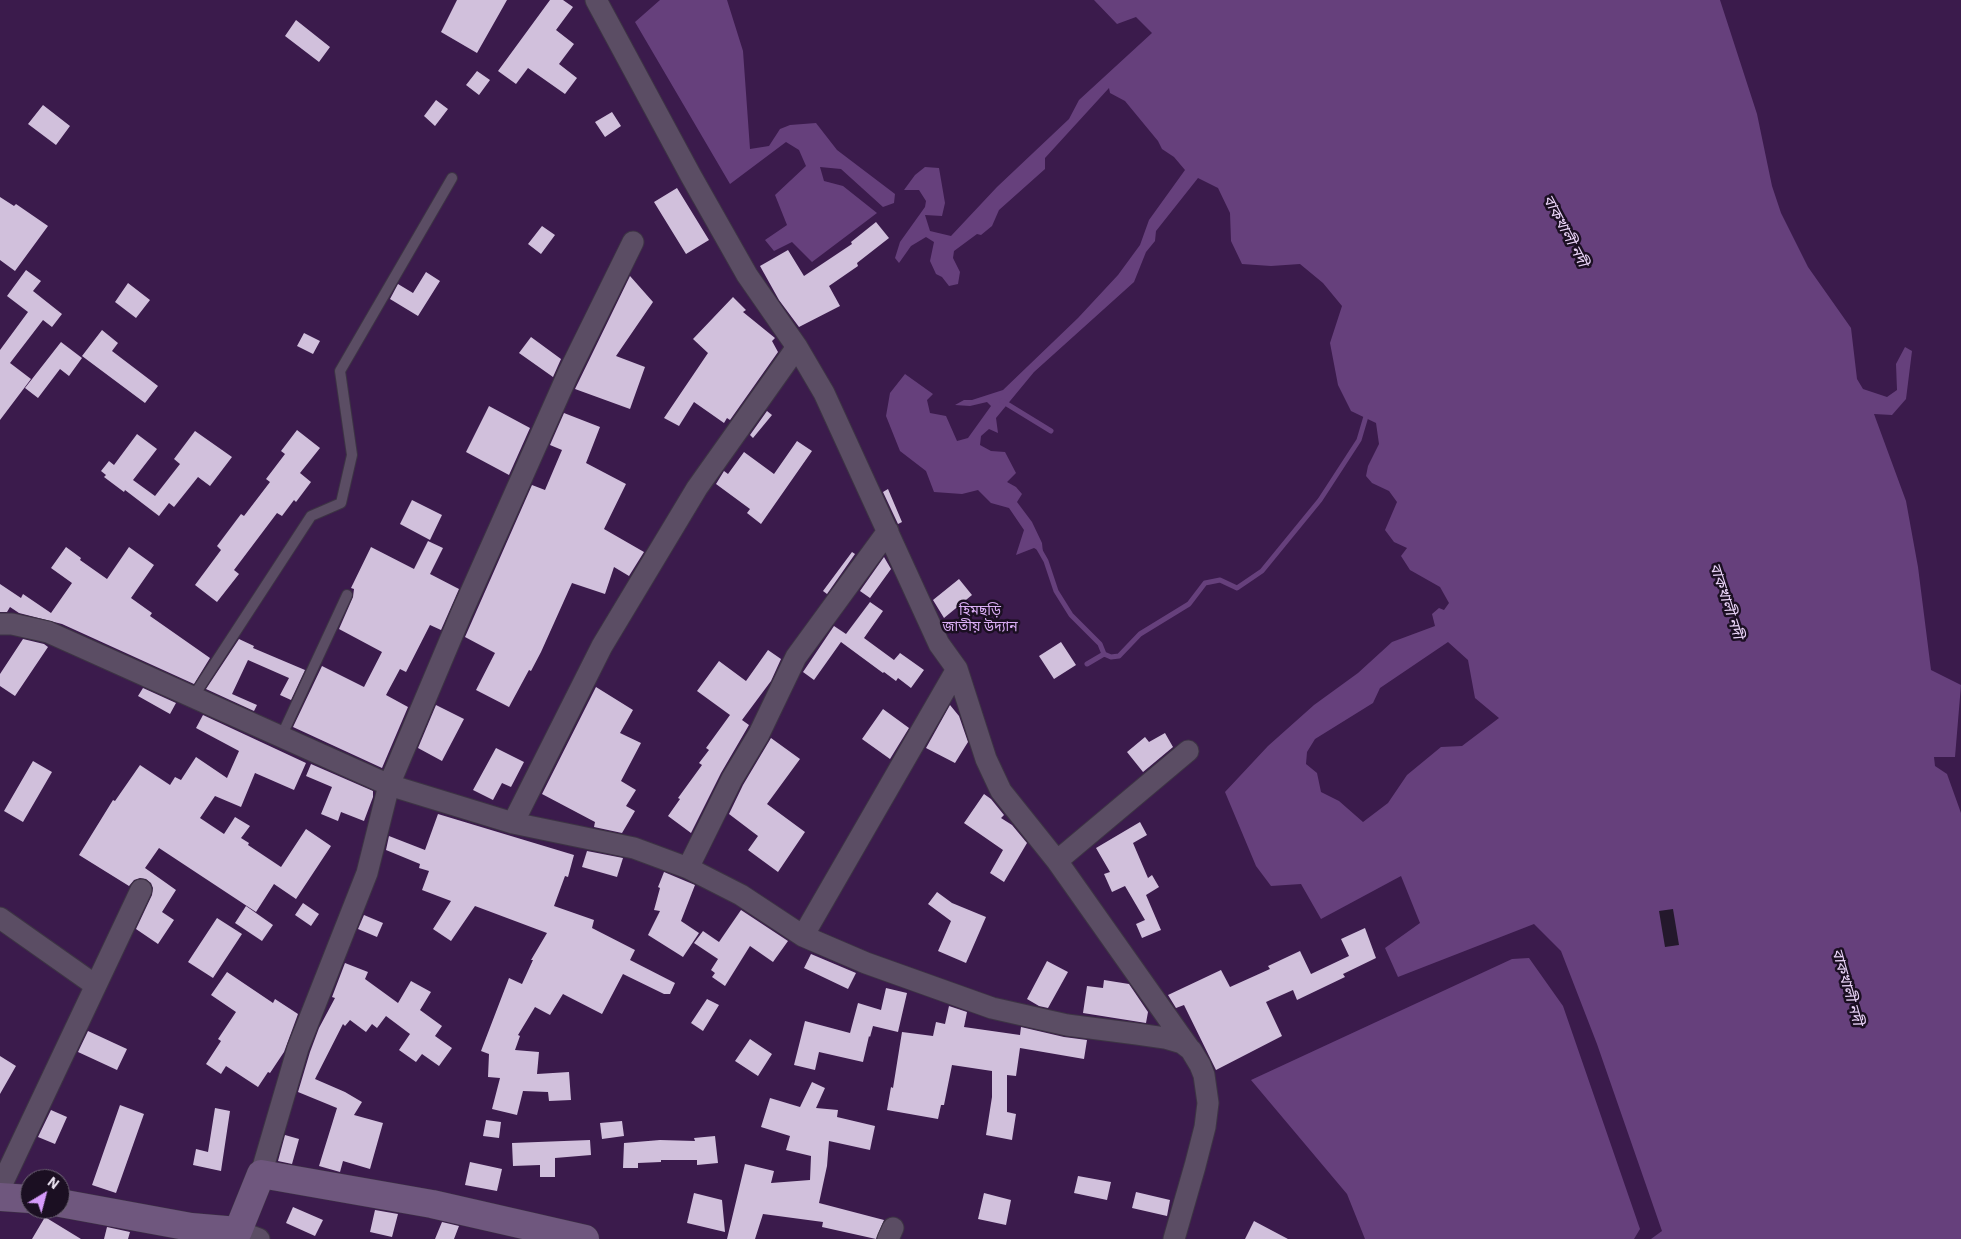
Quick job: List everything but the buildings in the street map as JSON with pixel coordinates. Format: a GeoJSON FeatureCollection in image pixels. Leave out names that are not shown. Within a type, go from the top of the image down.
{"type":"FeatureCollection","features":[{"type":"Feature","properties":{"kind":"street"},"geometry":{"type":"LineString","coordinates":[[596,0],[747,275],[797,347],[824,393],[940,644],[957,669],[986,759],[1001,791],[1057,861],[1200,1065],[1204,1075],[1208,1103],[1205,1127],[1174,1239]]}},
{"type":"Feature","properties":{"kind":"street"},"geometry":{"type":"LineString","coordinates":[[70,1204],[244,1236],[298,1048],[367,873],[389,785],[462,612],[568,374],[633,242]]}},
{"type":"Feature","properties":{"kind":"street"},"geometry":{"type":"LineString","coordinates":[[513,822],[602,646],[696,488],[797,347]]}},
{"type":"Feature","properties":{"kind":"street"},"geometry":{"type":"LineString","coordinates":[[688,868],[732,778],[759,734],[796,657],[888,531]]}},
{"type":"Feature","properties":{"kind":"street"},"geometry":{"type":"LineString","coordinates":[[0,624],[12,624],[48,632],[389,785],[513,822],[634,848],[688,868],[741,895],[803,936],[866,963],[992,1008],[1067,1025],[1165,1038],[1182,1043],[1191,1050]]}},
{"type":"Feature","properties":{"kind":"street"},"geometry":{"type":"LineString","coordinates":[[803,936],[957,669]]}},
{"type":"Feature","properties":{"kind":"street"},"geometry":{"type":"LineString","coordinates":[[1057,861],[1188,751]]}},
{"type":"Feature","properties":{"kind":"street"},"geometry":{"type":"LineString","coordinates":[[0,1188],[141,890]]}},
{"type":"Feature","properties":{"kind":"street"},"geometry":{"type":"LineString","coordinates":[[0,918],[95,985]]}},
{"type":"Feature","properties":{"kind":"street"},"geometry":{"type":"LineString","coordinates":[[261,1174],[432,1204],[585,1239]]}},
{"type":"Feature","properties":{"kind":"street"},"geometry":{"type":"LineString","coordinates":[[0,1196],[20,1199]]}},
{"type":"Feature","properties":{"kind":"lane"},"geometry":{"type":"LineString","coordinates":[[192,697],[311,516],[341,503],[352,455],[340,371],[452,178]]}},
{"type":"Feature","properties":{"kind":"lane"},"geometry":{"type":"LineString","coordinates":[[281,737],[348,595]]}},
{"type":"Feature","properties":{"kind":"green space","name":"হিমছড়ি জাতীয় উদ্যান"},"geometry":{"type":"Polygon","coordinates":[[[0,0],[1961,0],[1961,1239],[0,1239],[0,0]]]}},
{"type":"Feature","properties":{"kind":"water"},"geometry":{"type":"Polygon","coordinates":[[[660,0],[727,0],[743,51],[750,149],[769,146],[780,129],[790,125],[816,123],[837,150],[895,194],[894,203],[883,207],[841,169],[820,167],[824,181],[843,186],[877,213],[812,262],[792,242],[774,251],[765,240],[787,225],[775,195],[806,166],[799,150],[786,142],[730,184],[635,22],[660,0]]]}},
{"type":"Feature","properties":{"kind":"water","name":"বাকখালী নদী"},"geometry":{"type":"Polygon","coordinates":[[[1094,0],[1720,0],[1757,114],[1772,186],[1781,213],[1808,267],[1851,328],[1857,379],[1863,389],[1887,397],[1897,390],[1896,364],[1905,347],[1912,351],[1906,399],[1892,415],[1874,414],[1906,501],[1918,567],[1931,670],[1961,685],[1955,757],[1934,757],[1935,766],[1947,774],[1961,813],[1961,1239],[1651,1239],[1662,1231],[1597,1044],[1561,951],[1534,924],[1398,977],[1385,948],[1420,923],[1401,876],[1321,919],[1301,884],[1271,886],[1256,866],[1225,792],[1268,746],[1314,705],[1358,673],[1392,642],[1435,626],[1432,614],[1439,608],[1444,610],[1449,603],[1440,587],[1410,570],[1401,556],[1407,548],[1394,542],[1385,530],[1397,502],[1389,491],[1372,483],[1366,476],[1368,466],[1379,444],[1376,423],[1351,411],[1338,385],[1330,343],[1342,306],[1323,283],[1300,264],[1271,266],[1242,264],[1231,241],[1230,213],[1218,188],[1198,178],[1156,231],[1155,241],[1146,252],[1134,282],[1034,372],[996,418],[998,433],[989,429],[981,436],[980,445],[991,451],[1005,452],[1016,473],[1007,482],[1016,487],[1022,494],[1017,502],[1032,522],[1042,543],[1043,553],[1034,548],[1016,555],[1024,530],[1009,508],[991,503],[978,490],[962,494],[934,492],[926,471],[900,451],[886,416],[890,393],[905,374],[933,394],[927,400],[930,413],[946,416],[957,441],[968,438],[991,406],[987,402],[970,406],[955,405],[964,400],[972,400],[1003,390],[1078,318],[1118,275],[1140,245],[1149,220],[1185,170],[1174,157],[1162,149],[1158,141],[1125,101],[1110,93],[1109,88],[1045,158],[1045,169],[999,210],[992,226],[981,235],[977,234],[954,251],[953,258],[960,272],[958,284],[949,286],[942,277],[936,274],[930,261],[934,242],[926,237],[911,246],[899,263],[895,258],[900,242],[925,207],[926,201],[919,190],[904,190],[915,175],[925,167],[939,168],[945,203],[942,216],[925,215],[930,231],[951,236],[997,187],[1069,119],[1079,100],[1152,33],[1136,17],[1117,24],[1094,0]],[[1448,642],[1380,688],[1373,703],[1315,739],[1307,752],[1306,764],[1317,773],[1321,792],[1339,801],[1363,822],[1388,803],[1407,775],[1441,747],[1462,746],[1499,718],[1475,698],[1468,660],[1448,642]]]}},
{"type":"Feature","properties":{"kind":"water"},"geometry":{"type":"Polygon","coordinates":[[[1529,958],[1563,1006],[1640,1229],[1634,1239],[1365,1239],[1347,1194],[1251,1080],[1512,959],[1529,958]]]}},
{"type":"Feature","properties":{"kind":"pier"},"geometry":{"type":"Polygon","coordinates":[[[1673,909],[1679,945],[1665,947],[1659,911],[1673,909]]]}},
{"type":"Feature","properties":{"kind":"waterway"},"geometry":{"type":"LineString","coordinates":[[1002,401],[1051,431]]}},
{"type":"Feature","properties":{"kind":"waterway"},"geometry":{"type":"LineString","coordinates":[[1038,547],[1046,561],[1056,591],[1071,615],[1100,644],[1104,654],[1111,657],[1119,656],[1140,634],[1189,604],[1205,583],[1220,580],[1237,588],[1262,571],[1320,500],[1359,440],[1367,413]]}},
{"type":"Feature","properties":{"kind":"waterway"},"geometry":{"type":"LineString","coordinates":[[1087,664],[1104,654]]}}]}
